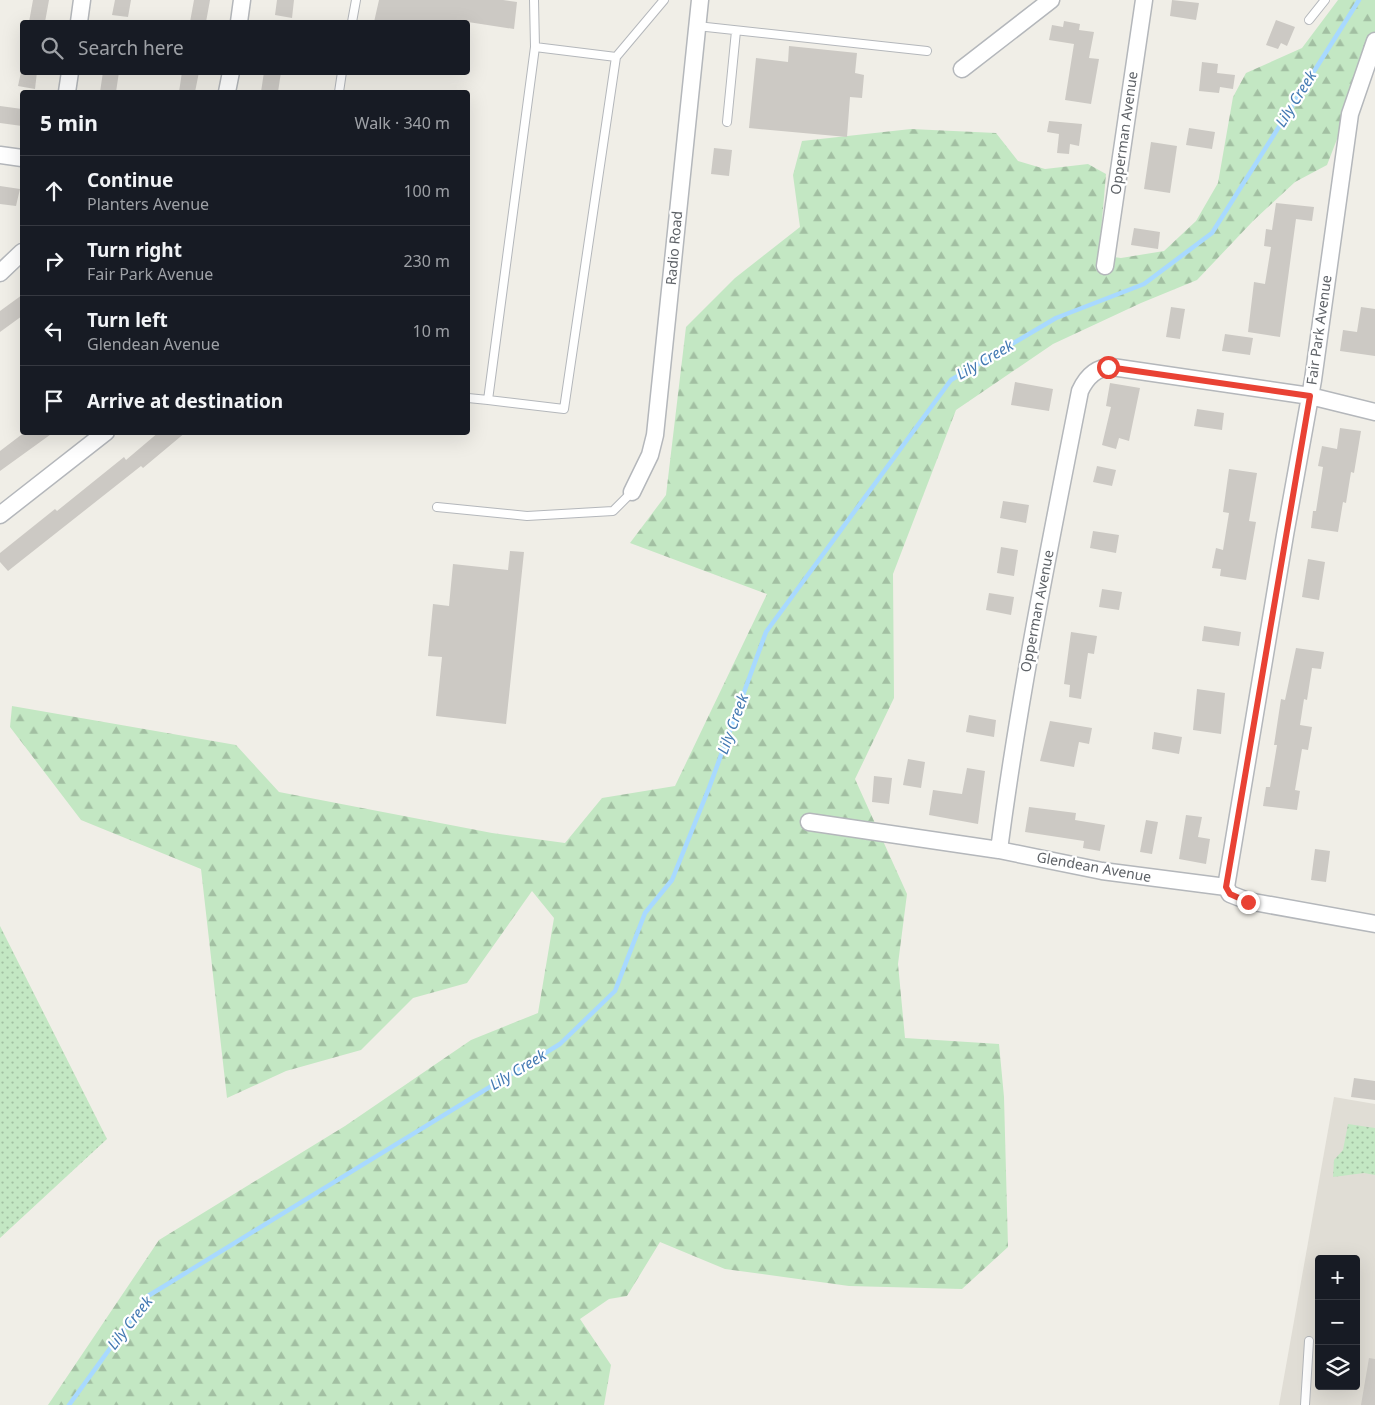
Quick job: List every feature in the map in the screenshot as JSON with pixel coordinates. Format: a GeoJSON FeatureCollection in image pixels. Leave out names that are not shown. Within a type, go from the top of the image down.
{"type":"FeatureCollection","features":[{"type":"Feature","properties":{"kind":"street"},"geometry":{"type":"LineString","coordinates":[[78,20],[82,0]]}},
{"type":"Feature","properties":{"kind":"street"},"geometry":{"type":"LineString","coordinates":[[239,20],[242,0]]}},
{"type":"Feature","properties":{"kind":"street","name":"Radio Road"},"geometry":{"type":"LineString","coordinates":[[632,492],[650,455],[655,435],[700,0]]}},
{"type":"Feature","properties":{"kind":"street"},"geometry":{"type":"LineString","coordinates":[[962,69],[1050,0]]}},
{"type":"Feature","properties":{"kind":"street","name":"Opperman Avenue"},"geometry":{"type":"LineString","coordinates":[[1105,266],[1144,0]]}},
{"type":"Feature","properties":{"kind":"street","name":"Fair Park Avenue"},"geometry":{"type":"LineString","coordinates":[[1226,887],[1310,396],[1350,114],[1375,41]]}},
{"type":"Feature","properties":{"kind":"street"},"geometry":{"type":"LineString","coordinates":[[67,90],[70,75]]}},
{"type":"Feature","properties":{"kind":"street"},"geometry":{"type":"LineString","coordinates":[[227,90],[230,75]]}},
{"type":"Feature","properties":{"kind":"street"},"geometry":{"type":"LineString","coordinates":[[0,155],[20,158]]}},
{"type":"Feature","properties":{"kind":"street"},"geometry":{"type":"LineString","coordinates":[[0,272],[20,254]]}},
{"type":"Feature","properties":{"kind":"street","name":"Opperman Avenue"},"geometry":{"type":"LineString","coordinates":[[999,850],[1025,677],[1049,546],[1080,391],[1090,375],[1099,370],[1112,367],[1310,396]]}},
{"type":"Feature","properties":{"kind":"street"},"geometry":{"type":"LineString","coordinates":[[1310,396],[1375,412]]}},
{"type":"Feature","properties":{"kind":"street"},"geometry":{"type":"LineString","coordinates":[[0,515],[102,435]]}},
{"type":"Feature","properties":{"kind":"street","name":"Glendean Avenue"},"geometry":{"type":"LineString","coordinates":[[808,822],[999,850],[1102,871],[1226,887],[1230,894],[1248,902],[1375,924]]}},
{"type":"Feature","properties":{"kind":"lane"},"geometry":{"type":"LineString","coordinates":[[352,20],[356,0]]}},
{"type":"Feature","properties":{"kind":"lane"},"geometry":{"type":"LineString","coordinates":[[488,400],[535,47],[534,0]]}},
{"type":"Feature","properties":{"kind":"lane"},"geometry":{"type":"LineString","coordinates":[[470,398],[564,409],[616,57],[664,0]]}},
{"type":"Feature","properties":{"kind":"lane"},"geometry":{"type":"LineString","coordinates":[[1309,20],[1325,0]]}},
{"type":"Feature","properties":{"kind":"lane"},"geometry":{"type":"LineString","coordinates":[[697,26],[927,51]]}},
{"type":"Feature","properties":{"kind":"lane"},"geometry":{"type":"LineString","coordinates":[[727,122],[736,31]]}},
{"type":"Feature","properties":{"kind":"lane"},"geometry":{"type":"LineString","coordinates":[[535,47],[616,57]]}},
{"type":"Feature","properties":{"kind":"lane"},"geometry":{"type":"LineString","coordinates":[[339,90],[342,75]]}},
{"type":"Feature","properties":{"kind":"lane"},"geometry":{"type":"LineString","coordinates":[[438,507],[528,516],[570,515],[613,511],[632,492]]}},
{"type":"Feature","properties":{"kind":"lane"},"geometry":{"type":"LineString","coordinates":[[1305,1405],[1309,1341]]}},
{"type":"Feature","properties":{"kind":"shaded area"},"geometry":{"type":"Polygon","coordinates":[[[1334,1097],[1375,1104],[1375,1405],[1279,1405],[1334,1097]]]}},
{"type":"Feature","properties":{"kind":"green space"},"geometry":{"type":"Polygon","coordinates":[[[1338,0],[1375,0],[1375,41],[1327,165],[1295,182],[1253,221],[1197,280],[1141,303],[1053,344],[956,410],[893,574],[894,698],[855,779],[907,894],[898,964],[905,1038],[999,1044],[1004,1097],[1008,1247],[962,1289],[849,1286],[725,1269],[660,1242],[627,1296],[609,1299],[580,1319],[611,1365],[604,1405],[48,1405],[159,1240],[345,1126],[471,1040],[538,1013],[554,918],[532,891],[467,983],[413,998],[361,1050],[286,1071],[227,1098],[201,869],[81,820],[10,727],[12,706],[236,745],[279,792],[492,833],[565,843],[602,798],[675,786],[767,594],[630,543],[666,495],[686,327],[735,278],[800,227],[793,175],[802,141],[911,129],[996,133],[1018,161],[1045,169],[1088,164],[1106,174],[1099,255],[1121,258],[1164,251],[1196,221],[1218,183],[1233,97],[1246,73],[1302,48],[1338,0]]]}},
{"type":"Feature","properties":{"kind":"green space"},"geometry":{"type":"Polygon","coordinates":[[[0,926],[107,1139],[0,1238],[0,926]]]}},
{"type":"Feature","properties":{"kind":"green space"},"geometry":{"type":"Polygon","coordinates":[[[1348,1124],[1375,1128],[1375,1175],[1364,1173],[1333,1177],[1334,1160],[1343,1150],[1348,1124]]]}},
{"type":"Feature","properties":{"kind":"building"},"geometry":{"type":"Polygon","coordinates":[[[33,0],[49,0],[45,20],[29,20],[33,0]]]}},
{"type":"Feature","properties":{"kind":"building"},"geometry":{"type":"Polygon","coordinates":[[[115,0],[131,0],[128,17],[112,15],[115,0]]]}},
{"type":"Feature","properties":{"kind":"building"},"geometry":{"type":"Polygon","coordinates":[[[194,0],[210,0],[206,20],[190,20],[194,0]]]}},
{"type":"Feature","properties":{"kind":"building"},"geometry":{"type":"Polygon","coordinates":[[[277,0],[294,0],[292,18],[275,15],[277,0]]]}},
{"type":"Feature","properties":{"kind":"building"},"geometry":{"type":"Polygon","coordinates":[[[379,0],[503,0],[517,2],[514,29],[470,22],[470,20],[374,20],[379,0]]]}},
{"type":"Feature","properties":{"kind":"building"},"geometry":{"type":"Polygon","coordinates":[[[1172,0],[1199,3],[1196,20],[1170,16],[1172,0]]]}},
{"type":"Feature","properties":{"kind":"building"},"geometry":{"type":"Polygon","coordinates":[[[1276,20],[1295,27],[1287,46],[1281,43],[1278,49],[1266,45],[1276,20]]]}},
{"type":"Feature","properties":{"kind":"building"},"geometry":{"type":"Polygon","coordinates":[[[1064,21],[1080,24],[1079,30],[1094,32],[1089,58],[1099,59],[1091,104],[1065,100],[1074,44],[1049,40],[1052,25],[1063,27],[1064,21]]]}},
{"type":"Feature","properties":{"kind":"building"},"geometry":{"type":"Polygon","coordinates":[[[789,46],[857,53],[855,73],[864,75],[862,98],[850,97],[847,137],[749,128],[756,58],[788,62],[789,46]]]}},
{"type":"Feature","properties":{"kind":"building"},"geometry":{"type":"Polygon","coordinates":[[[1202,62],[1218,64],[1217,73],[1235,75],[1233,89],[1220,87],[1219,93],[1199,91],[1202,62]]]}},
{"type":"Feature","properties":{"kind":"building"},"geometry":{"type":"Polygon","coordinates":[[[20,75],[37,75],[35,89],[18,86],[20,75]]]}},
{"type":"Feature","properties":{"kind":"building"},"geometry":{"type":"Polygon","coordinates":[[[103,75],[119,75],[116,90],[100,90],[103,75]]]}},
{"type":"Feature","properties":{"kind":"building"},"geometry":{"type":"Polygon","coordinates":[[[182,75],[198,75],[195,90],[179,90],[182,75]]]}},
{"type":"Feature","properties":{"kind":"building"},"geometry":{"type":"Polygon","coordinates":[[[264,75],[281,75],[278,90],[261,90],[264,75]]]}},
{"type":"Feature","properties":{"kind":"building"},"geometry":{"type":"Polygon","coordinates":[[[0,106],[20,109],[20,126],[0,123],[0,106]]]}},
{"type":"Feature","properties":{"kind":"building"},"geometry":{"type":"Polygon","coordinates":[[[1049,121],[1082,124],[1079,146],[1070,144],[1069,154],[1057,153],[1059,134],[1047,132],[1049,121]]]}},
{"type":"Feature","properties":{"kind":"building"},"geometry":{"type":"Polygon","coordinates":[[[1189,128],[1215,132],[1212,149],[1186,145],[1189,128]]]}},
{"type":"Feature","properties":{"kind":"building"},"geometry":{"type":"Polygon","coordinates":[[[1151,142],[1177,146],[1170,193],[1144,189],[1151,142]]]}},
{"type":"Feature","properties":{"kind":"building"},"geometry":{"type":"Polygon","coordinates":[[[714,148],[732,150],[729,176],[711,174],[714,148]]]}},
{"type":"Feature","properties":{"kind":"building"},"geometry":{"type":"Polygon","coordinates":[[[0,186],[20,189],[16,206],[0,204],[0,186]]]}},
{"type":"Feature","properties":{"kind":"building"},"geometry":{"type":"Polygon","coordinates":[[[1276,203],[1314,207],[1312,221],[1296,219],[1280,337],[1248,332],[1254,282],[1265,284],[1271,247],[1264,246],[1266,229],[1272,230],[1276,203]]]}},
{"type":"Feature","properties":{"kind":"building"},"geometry":{"type":"Polygon","coordinates":[[[1134,228],[1160,232],[1158,249],[1131,245],[1134,228]]]}},
{"type":"Feature","properties":{"kind":"building"},"geometry":{"type":"Polygon","coordinates":[[[20,296],[20,317],[0,332],[0,311],[20,296]]]}},
{"type":"Feature","properties":{"kind":"building"},"geometry":{"type":"Polygon","coordinates":[[[1171,307],[1185,309],[1180,339],[1166,337],[1171,307]]]}},
{"type":"Feature","properties":{"kind":"building"},"geometry":{"type":"Polygon","coordinates":[[[1361,307],[1375,309],[1375,356],[1340,351],[1343,330],[1357,332],[1361,307]]]}},
{"type":"Feature","properties":{"kind":"building"},"geometry":{"type":"Polygon","coordinates":[[[1225,334],[1253,338],[1250,355],[1222,351],[1225,334]]]}},
{"type":"Feature","properties":{"kind":"building"},"geometry":{"type":"Polygon","coordinates":[[[1015,382],[1053,389],[1049,411],[1011,405],[1015,382]]]}},
{"type":"Feature","properties":{"kind":"building"},"geometry":{"type":"Polygon","coordinates":[[[1110,383],[1140,388],[1129,441],[1119,438],[1116,449],[1102,445],[1111,407],[1106,406],[1110,383]]]}},
{"type":"Feature","properties":{"kind":"building"},"geometry":{"type":"Polygon","coordinates":[[[1197,409],[1224,413],[1222,430],[1194,426],[1197,409]]]}},
{"type":"Feature","properties":{"kind":"building"},"geometry":{"type":"Polygon","coordinates":[[[1340,428],[1361,431],[1354,473],[1351,472],[1346,503],[1343,502],[1338,532],[1311,528],[1313,511],[1316,511],[1323,467],[1318,466],[1322,446],[1337,449],[1340,428]]]}},
{"type":"Feature","properties":{"kind":"building"},"geometry":{"type":"Polygon","coordinates":[[[21,435],[50,435],[0,471],[0,451],[21,435]]]}},
{"type":"Feature","properties":{"kind":"building"},"geometry":{"type":"Polygon","coordinates":[[[155,435],[182,435],[143,468],[141,466],[8,571],[0,562],[0,553],[55,509],[57,511],[124,457],[126,460],[155,435]]]}},
{"type":"Feature","properties":{"kind":"building"},"geometry":{"type":"Polygon","coordinates":[[[1097,466],[1116,470],[1112,486],[1093,482],[1097,466]]]}},
{"type":"Feature","properties":{"kind":"building"},"geometry":{"type":"Polygon","coordinates":[[[1229,469],[1257,473],[1249,521],[1256,522],[1246,580],[1220,576],[1221,569],[1212,568],[1216,548],[1223,550],[1229,513],[1223,512],[1229,469]]]}},
{"type":"Feature","properties":{"kind":"building"},"geometry":{"type":"Polygon","coordinates":[[[1003,501],[1029,505],[1026,523],[1000,518],[1003,501]]]}},
{"type":"Feature","properties":{"kind":"building"},"geometry":{"type":"Polygon","coordinates":[[[1093,531],[1119,535],[1116,553],[1090,548],[1093,531]]]}},
{"type":"Feature","properties":{"kind":"building"},"geometry":{"type":"Polygon","coordinates":[[[1001,547],[1018,550],[1014,576],[997,573],[1001,547]]]}},
{"type":"Feature","properties":{"kind":"building"},"geometry":{"type":"Polygon","coordinates":[[[510,551],[524,552],[506,724],[436,716],[442,657],[428,656],[433,604],[449,606],[453,564],[508,570],[510,551]]]}},
{"type":"Feature","properties":{"kind":"building"},"geometry":{"type":"Polygon","coordinates":[[[1308,559],[1325,562],[1319,600],[1302,597],[1308,559]]]}},
{"type":"Feature","properties":{"kind":"building"},"geometry":{"type":"Polygon","coordinates":[[[1102,589],[1122,592],[1119,610],[1099,607],[1102,589]]]}},
{"type":"Feature","properties":{"kind":"building"},"geometry":{"type":"Polygon","coordinates":[[[989,593],[1014,597],[1011,615],[986,610],[989,593]]]}},
{"type":"Feature","properties":{"kind":"building"},"geometry":{"type":"Polygon","coordinates":[[[1204,626],[1241,632],[1239,646],[1202,641],[1204,626]]]}},
{"type":"Feature","properties":{"kind":"building"},"geometry":{"type":"Polygon","coordinates":[[[1071,632],[1097,636],[1094,654],[1088,653],[1081,699],[1069,697],[1070,685],[1064,684],[1071,632]]]}},
{"type":"Feature","properties":{"kind":"building"},"geometry":{"type":"Polygon","coordinates":[[[1296,648],[1324,652],[1321,669],[1312,668],[1307,700],[1304,699],[1300,725],[1312,727],[1308,750],[1302,749],[1295,790],[1300,791],[1297,810],[1263,806],[1266,787],[1270,787],[1277,745],[1274,745],[1281,699],[1285,700],[1296,648]]]}},
{"type":"Feature","properties":{"kind":"building"},"geometry":{"type":"Polygon","coordinates":[[[1197,689],[1225,693],[1221,734],[1193,730],[1197,689]]]}},
{"type":"Feature","properties":{"kind":"building"},"geometry":{"type":"Polygon","coordinates":[[[969,715],[996,720],[994,737],[966,732],[969,715]]]}},
{"type":"Feature","properties":{"kind":"building"},"geometry":{"type":"Polygon","coordinates":[[[1050,721],[1092,728],[1089,744],[1079,742],[1074,767],[1040,761],[1050,721]]]}},
{"type":"Feature","properties":{"kind":"building"},"geometry":{"type":"Polygon","coordinates":[[[1154,732],[1182,737],[1179,754],[1152,749],[1154,732]]]}},
{"type":"Feature","properties":{"kind":"building"},"geometry":{"type":"Polygon","coordinates":[[[908,759],[925,762],[921,788],[903,785],[908,759]]]}},
{"type":"Feature","properties":{"kind":"building"},"geometry":{"type":"Polygon","coordinates":[[[967,768],[985,771],[978,824],[929,815],[933,790],[962,794],[967,768]]]}},
{"type":"Feature","properties":{"kind":"building"},"geometry":{"type":"Polygon","coordinates":[[[874,776],[892,778],[889,804],[872,802],[874,776]]]}},
{"type":"Feature","properties":{"kind":"building"},"geometry":{"type":"Polygon","coordinates":[[[1029,807],[1076,813],[1075,820],[1105,825],[1100,851],[1083,848],[1084,841],[1025,832],[1029,807]]]}},
{"type":"Feature","properties":{"kind":"building"},"geometry":{"type":"Polygon","coordinates":[[[1186,815],[1202,817],[1198,837],[1210,839],[1206,864],[1179,859],[1186,815]]]}},
{"type":"Feature","properties":{"kind":"building"},"geometry":{"type":"Polygon","coordinates":[[[1146,820],[1158,822],[1152,854],[1140,852],[1146,820]]]}},
{"type":"Feature","properties":{"kind":"building"},"geometry":{"type":"Polygon","coordinates":[[[1315,849],[1330,851],[1326,882],[1311,880],[1315,849]]]}},
{"type":"Feature","properties":{"kind":"building"},"geometry":{"type":"Polygon","coordinates":[[[1354,1078],[1375,1081],[1375,1100],[1351,1097],[1354,1078]]]}},
{"type":"Feature","properties":{"kind":"building"},"geometry":{"type":"Polygon","coordinates":[[[1369,1358],[1375,1359],[1375,1405],[1361,1405],[1369,1358]]]}},
{"type":"Feature","properties":{"kind":"waterway","name":"Lily Creek"},"geometry":{"type":"LineString","coordinates":[[69,1405],[148,1296],[560,1044],[615,991],[645,913],[672,880],[709,788],[766,632],[951,380],[1056,318],[1144,284],[1212,233],[1359,0]]}},
{"type":"Feature","properties":{"kind":"route"},"geometry":{"type":"LineString","coordinates":[[1108,367],[1310,396],[1242,784],[1226,887],[1230,894],[1248,902]]}}]}
